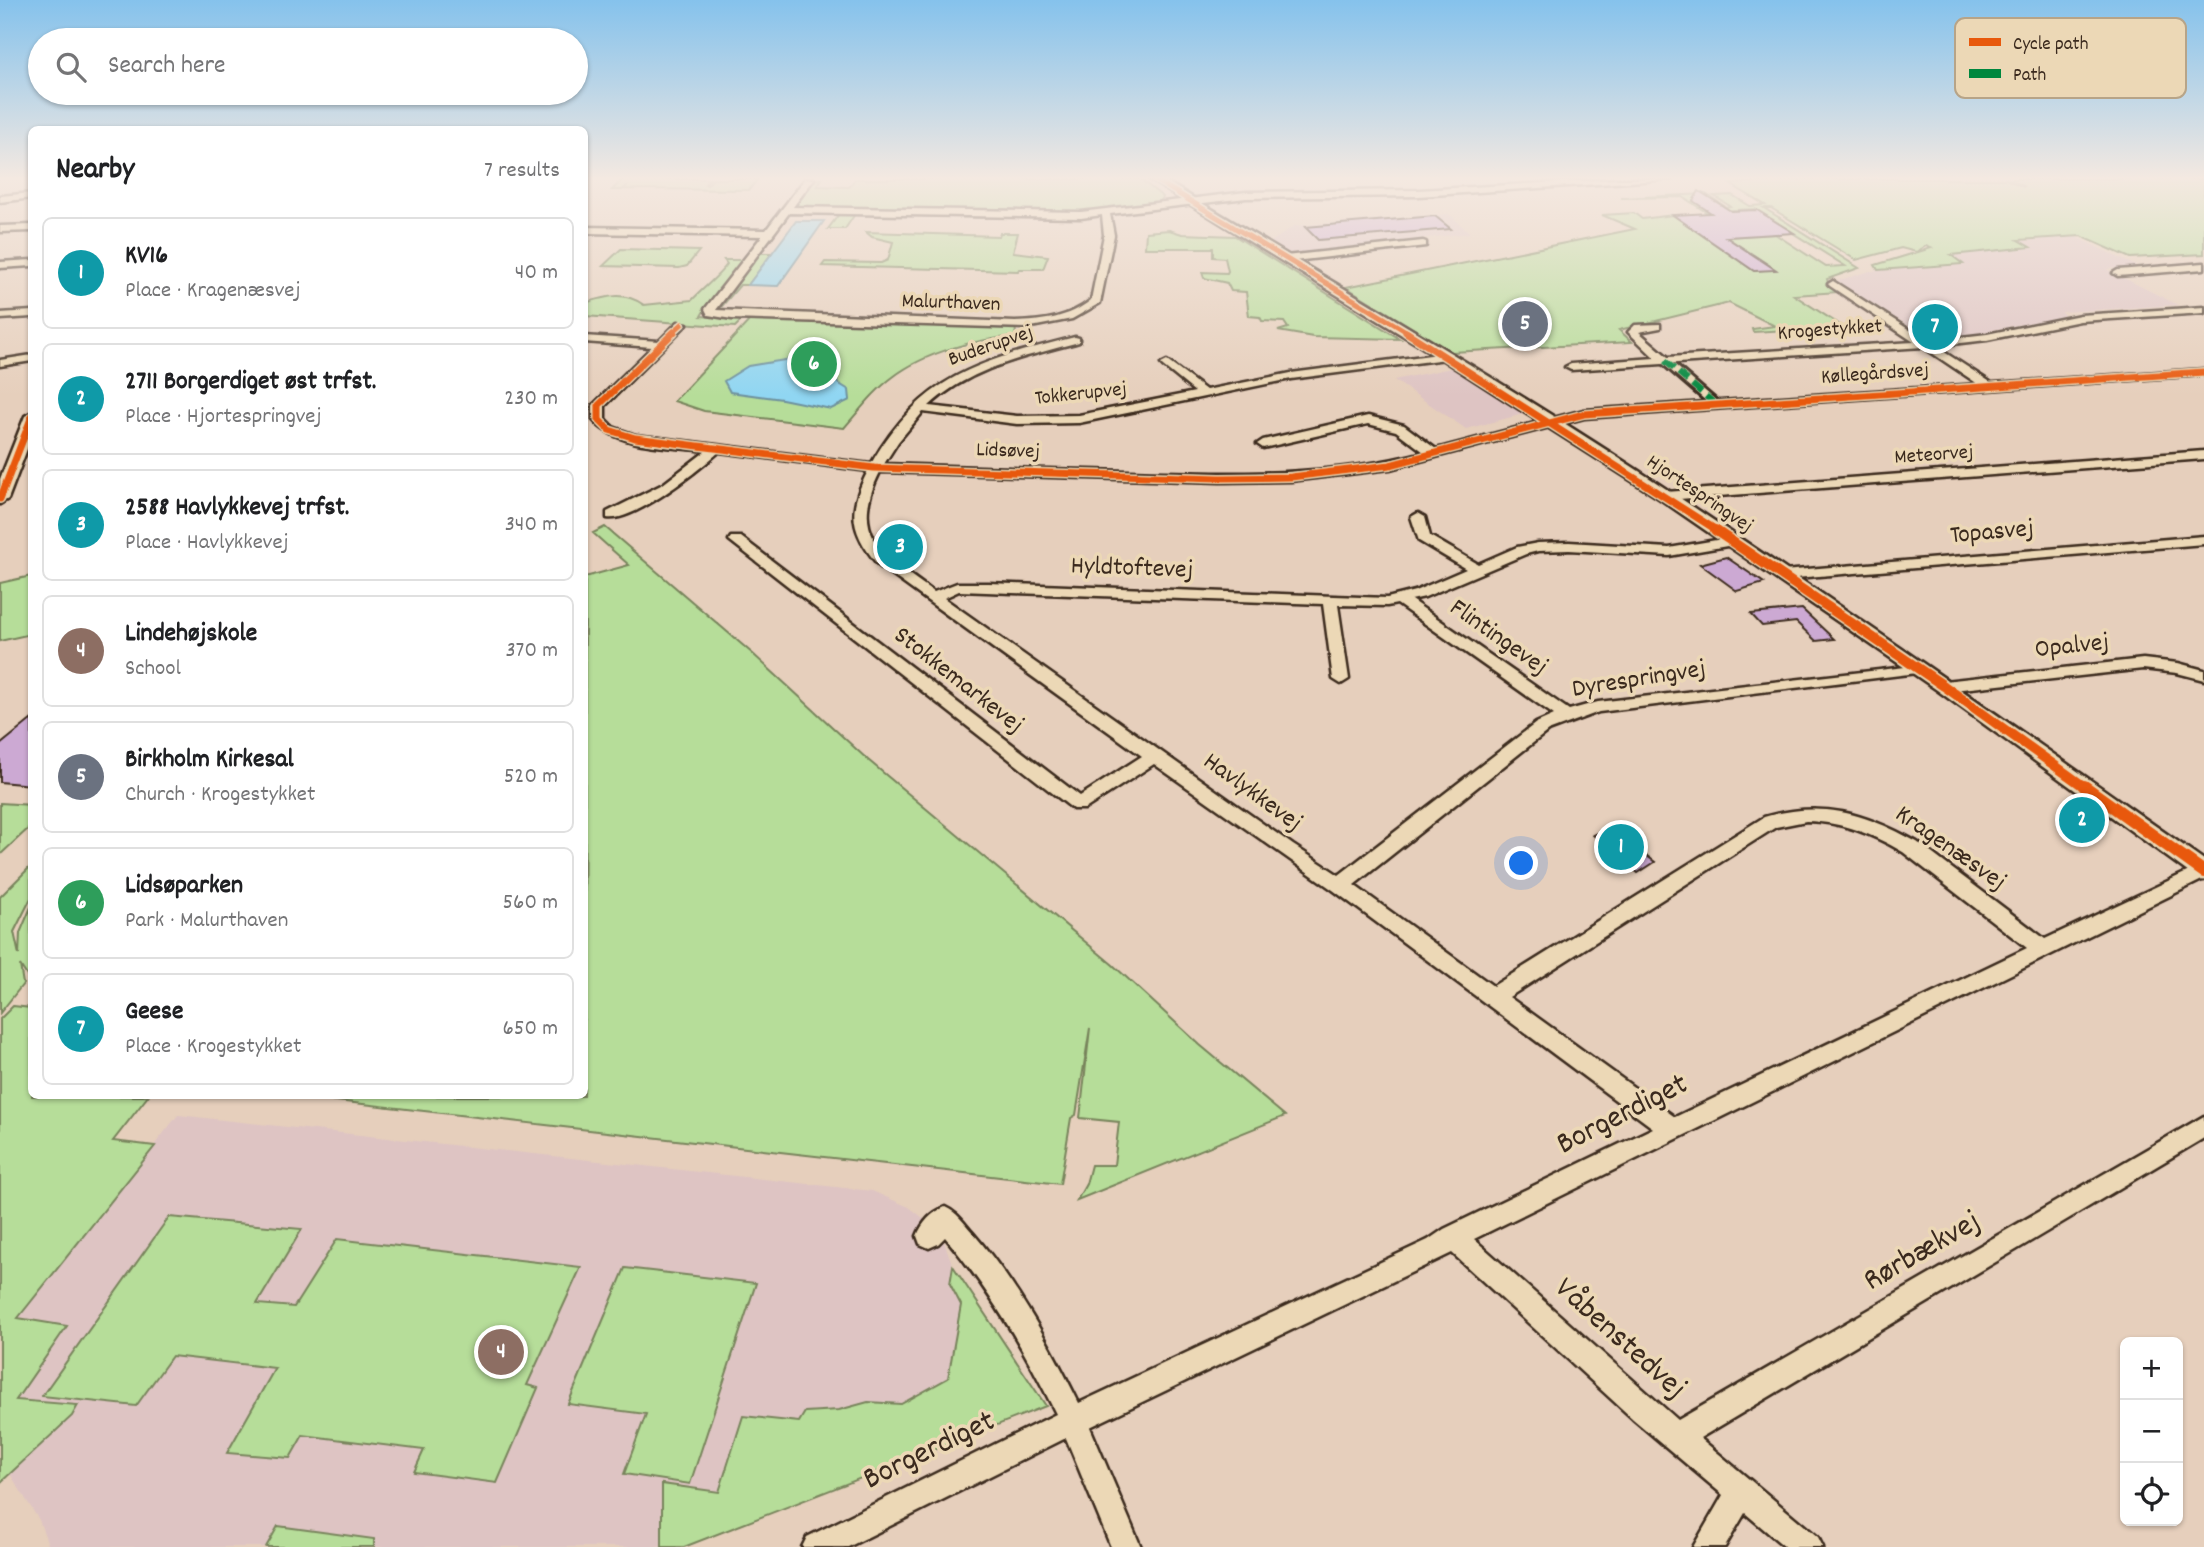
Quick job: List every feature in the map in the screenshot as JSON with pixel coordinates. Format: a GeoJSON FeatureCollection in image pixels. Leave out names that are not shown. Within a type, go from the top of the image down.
{"type":"FeatureCollection","features":[{"type":"Feature","properties":{"kind":"street","name":"Malurthaven"},"geometry":{"type":"LineString","coordinates":[[755,251],[710,309],[712,313],[732,316],[1015,325],[1059,320],[1082,311],[1096,301],[1106,251]]}},
{"type":"Feature","properties":{"kind":"street","name":"Hjortespringvej"},"geometry":{"type":"LineString","coordinates":[[1272,251],[1446,356],[1734,541],[1944,686],[2203,872]]}},
{"type":"Feature","properties":{"kind":"street"},"geometry":{"type":"LineString","coordinates":[[1285,259],[1357,251]]}},
{"type":"Feature","properties":{"kind":"street"},"geometry":{"type":"LineString","coordinates":[[0,265],[28,263]]}},
{"type":"Feature","properties":{"kind":"street"},"geometry":{"type":"LineString","coordinates":[[2118,273],[2204,266]]}},
{"type":"Feature","properties":{"kind":"street"},"geometry":{"type":"LineString","coordinates":[[1833,284],[1989,386]]}},
{"type":"Feature","properties":{"kind":"street","name":"Krogestykket"},"geometry":{"type":"LineString","coordinates":[[1571,367],[1925,344],[1987,337],[2080,318],[2204,310]]}},
{"type":"Feature","properties":{"kind":"street"},"geometry":{"type":"LineString","coordinates":[[0,316],[28,314]]}},
{"type":"Feature","properties":{"kind":"street"},"geometry":{"type":"LineString","coordinates":[[588,404],[599,405],[682,324]]}},
{"type":"Feature","properties":{"kind":"street"},"geometry":{"type":"LineString","coordinates":[[1656,326],[1639,327],[1633,332],[1716,405]]}},
{"type":"Feature","properties":{"kind":"street"},"geometry":{"type":"LineString","coordinates":[[588,339],[659,344]]}},
{"type":"Feature","properties":{"kind":"street","name":"Buderupvej"},"geometry":{"type":"LineString","coordinates":[[874,468],[919,408],[944,385],[973,370],[1075,340]]}},
{"type":"Feature","properties":{"kind":"street","name":"Tokkerupvej"},"geometry":{"type":"LineString","coordinates":[[919,408],[1017,420],[1059,420],[1099,416],[1291,376],[1446,356]]}},
{"type":"Feature","properties":{"kind":"street"},"geometry":{"type":"LineString","coordinates":[[0,363],[28,359]]}},
{"type":"Feature","properties":{"kind":"street"},"geometry":{"type":"LineString","coordinates":[[1167,364],[1204,394]]}},
{"type":"Feature","properties":{"kind":"street","name":"Køllegårdsvej"},"geometry":{"type":"LineString","coordinates":[[1550,422],[1584,414],[2204,372]]}},
{"type":"Feature","properties":{"kind":"street","name":"Lidsøvej"},"geometry":{"type":"LineString","coordinates":[[599,405],[598,420],[609,430],[621,435],[874,468],[1256,478],[1358,470],[1434,454],[1550,422]]}},
{"type":"Feature","properties":{"kind":"street"},"geometry":{"type":"LineString","coordinates":[[1263,444],[1368,420],[1399,428],[1434,454]]}},
{"type":"Feature","properties":{"kind":"street"},"geometry":{"type":"LineString","coordinates":[[0,499],[28,426]]}},
{"type":"Feature","properties":{"kind":"street"},"geometry":{"type":"LineString","coordinates":[[612,515],[653,498],[690,474],[716,448]]}},
{"type":"Feature","properties":{"kind":"street","name":"Meteorvej"},"geometry":{"type":"LineString","coordinates":[[1666,496],[2204,455]]}},
{"type":"Feature","properties":{"kind":"street","name":"Havlykkevej"},"geometry":{"type":"LineString","coordinates":[[874,468],[860,508],[860,523],[868,544],[883,562],[1286,850],[1340,885],[1673,1129]]}},
{"type":"Feature","properties":{"kind":"street"},"geometry":{"type":"LineString","coordinates":[[1418,517],[1424,538],[1477,569]]}},
{"type":"Feature","properties":{"kind":"street","name":"Stokkemarkevej"},"geometry":{"type":"LineString","coordinates":[[737,540],[1079,805],[1154,755]]}},
{"type":"Feature","properties":{"kind":"street","name":"Topasvej"},"geometry":{"type":"LineString","coordinates":[[1783,575],[2204,540]]}},
{"type":"Feature","properties":{"kind":"street","name":"Hyldtoftevej"},"geometry":{"type":"LineString","coordinates":[[935,597],[957,587],[989,587],[1329,600],[1401,600],[1522,550],[1552,545],[1671,552],[1734,541]]}},
{"type":"Feature","properties":{"kind":"street"},"geometry":{"type":"LineString","coordinates":[[1329,600],[1341,679]]}},
{"type":"Feature","properties":{"kind":"street","name":"Flintingevej"},"geometry":{"type":"LineString","coordinates":[[1401,600],[1567,716]]}},
{"type":"Feature","properties":{"kind":"street","name":"Opalvej"},"geometry":{"type":"LineString","coordinates":[[1944,686],[2143,664],[2178,668],[2204,675]]}},
{"type":"Feature","properties":{"kind":"street","name":"Dyrespringvej"},"geometry":{"type":"LineString","coordinates":[[1340,885],[1542,727],[1567,716],[1598,707],[1917,668]]}},
{"type":"Feature","properties":{"kind":"street","name":"Kragenæsvej"},"geometry":{"type":"LineString","coordinates":[[1492,997],[1770,822],[1805,814],[1847,818],[1910,846],[2042,948]]}},
{"type":"Feature","properties":{"kind":"street","name":"Borgerdiget"},"geometry":{"type":"LineString","coordinates":[[817,1547],[1074,1420],[1437,1249],[1453,1237],[2042,948],[2203,872]]}},
{"type":"Feature","properties":{"kind":"street","name":"Rørbækvej"},"geometry":{"type":"LineString","coordinates":[[1676,1437],[2204,1126]]}},
{"type":"Feature","properties":{"kind":"street"},"geometry":{"type":"LineString","coordinates":[[929,1236],[945,1219],[977,1254],[1003,1290],[1074,1420],[1126,1547]]}},
{"type":"Feature","properties":{"kind":"street","name":"Våbenstedvej"},"geometry":{"type":"LineString","coordinates":[[1453,1237],[1676,1437],[1808,1547]]}},
{"type":"Feature","properties":{"kind":"street"},"geometry":{"type":"LineString","coordinates":[[1708,1547],[1742,1491]]}},
{"type":"Feature","properties":{"kind":"shaded area"},"geometry":{"type":"Polygon","coordinates":[[[1285,251],[1313,251],[1289,254],[1285,251]]]}},
{"type":"Feature","properties":{"kind":"shaded area"},"geometry":{"type":"Polygon","coordinates":[[[1982,251],[2105,251],[2138,267],[2106,269],[2178,305],[2062,312],[2064,316],[1977,333],[1926,337],[1837,281],[1870,271],[1962,263],[1950,254],[1982,251]]]}},
{"type":"Feature","properties":{"kind":"shaded area"},"geometry":{"type":"Polygon","coordinates":[[[1451,368],[1527,413],[1466,429],[1394,380],[1451,368]]]}},
{"type":"Feature","properties":{"kind":"shaded area"},"geometry":{"type":"Polygon","coordinates":[[[178,1115],[872,1191],[909,1207],[940,1231],[953,1266],[950,1285],[961,1304],[948,1378],[901,1404],[868,1402],[839,1410],[806,1412],[800,1422],[743,1416],[719,1492],[662,1485],[662,1547],[49,1547],[39,1520],[10,1474],[72,1416],[78,1405],[15,1400],[66,1327],[17,1318],[178,1115]]]}},
{"type":"Feature","properties":{"kind":"green space"},"geometry":{"type":"Polygon","coordinates":[[[619,251],[699,251],[687,266],[679,268],[603,266],[619,251]]]}},
{"type":"Feature","properties":{"kind":"green space"},"geometry":{"type":"Polygon","coordinates":[[[890,251],[1013,251],[1048,256],[1043,269],[1018,271],[822,266],[825,262],[881,263],[888,260],[890,251]]]}},
{"type":"Feature","properties":{"kind":"green space"},"geometry":{"type":"Polygon","coordinates":[[[1213,251],[1259,251],[1400,339],[1313,337],[1278,331],[1288,328],[1284,322],[1262,321],[1260,317],[1249,316],[1246,292],[1231,291],[1227,283],[1204,278],[1202,272],[1228,271],[1225,258],[1213,257],[1213,251]]]}},
{"type":"Feature","properties":{"kind":"green space"},"geometry":{"type":"Polygon","coordinates":[[[1524,251],[1725,251],[1754,271],[1775,269],[1748,251],[1802,251],[1826,267],[1845,266],[1822,251],[1832,251],[1859,268],[1827,279],[1829,285],[1839,292],[1794,295],[1843,327],[1753,332],[1752,329],[1775,326],[1729,303],[1619,330],[1632,342],[1452,352],[1346,287],[1524,251]]]}},
{"type":"Feature","properties":{"kind":"green space"},"geometry":{"type":"Polygon","coordinates":[[[1842,251],[1889,251],[1856,260],[1842,251]]]}},
{"type":"Feature","properties":{"kind":"green space"},"geometry":{"type":"Polygon","coordinates":[[[1920,251],[1989,251],[1951,255],[1963,264],[1878,270],[1875,265],[1920,251]]]}},
{"type":"Feature","properties":{"kind":"green space"},"geometry":{"type":"Polygon","coordinates":[[[2115,251],[2204,251],[2204,254],[2130,258],[2115,251]]]}},
{"type":"Feature","properties":{"kind":"green space"},"geometry":{"type":"Polygon","coordinates":[[[748,253],[772,253],[748,285],[740,285],[717,312],[704,311],[701,316],[743,319],[735,327],[588,316],[588,302],[608,297],[622,296],[644,305],[692,300],[724,268],[727,264],[724,260],[742,260],[748,253]]]}},
{"type":"Feature","properties":{"kind":"green space"},"geometry":{"type":"Polygon","coordinates":[[[750,320],[1016,328],[1015,337],[984,340],[951,348],[906,368],[880,388],[844,428],[704,411],[674,401],[750,320]]]}},
{"type":"Feature","properties":{"kind":"green space"},"geometry":{"type":"Polygon","coordinates":[[[605,527],[753,654],[868,760],[1113,965],[1200,1045],[1285,1116],[1077,1200],[1086,1184],[1091,1165],[1114,1165],[1119,1122],[1080,1118],[1090,1028],[1076,1115],[1071,1118],[1060,1184],[319,1099],[588,1099],[588,576],[629,565],[593,533],[605,527]]]}},
{"type":"Feature","properties":{"kind":"green space"},"geometry":{"type":"Polygon","coordinates":[[[28,577],[28,635],[0,641],[0,583],[28,577]]]}},
{"type":"Feature","properties":{"kind":"green space"},"geometry":{"type":"Polygon","coordinates":[[[0,803],[28,805],[28,829],[0,855],[0,803]]]}},
{"type":"Feature","properties":{"kind":"green space"},"geometry":{"type":"Polygon","coordinates":[[[28,869],[28,904],[14,932],[19,955],[20,933],[28,914],[28,977],[20,965],[23,984],[0,1013],[0,897],[28,869]]]}},
{"type":"Feature","properties":{"kind":"green space"},"geometry":{"type":"Polygon","coordinates":[[[13,1006],[28,1008],[28,1099],[146,1099],[113,1141],[155,1146],[18,1318],[67,1326],[16,1400],[78,1405],[72,1416],[0,1483],[0,1019],[13,1006]]]}},
{"type":"Feature","properties":{"kind":"green space"},"geometry":{"type":"Polygon","coordinates":[[[169,1217],[302,1229],[257,1304],[294,1307],[337,1239],[581,1267],[527,1385],[538,1388],[497,1483],[414,1472],[424,1450],[303,1435],[290,1458],[227,1453],[275,1368],[172,1356],[136,1406],[42,1396],[169,1217]]]}},
{"type":"Feature","properties":{"kind":"green space"},"geometry":{"type":"Polygon","coordinates":[[[953,1266],[1046,1406],[684,1547],[662,1547],[662,1484],[719,1492],[743,1416],[799,1422],[805,1412],[839,1410],[868,1402],[901,1404],[948,1378],[961,1305],[950,1284],[953,1266]]]}},
{"type":"Feature","properties":{"kind":"green space"},"geometry":{"type":"Polygon","coordinates":[[[625,1268],[756,1283],[690,1484],[624,1474],[646,1414],[568,1404],[625,1268]]]}},
{"type":"Feature","properties":{"kind":"green space"},"geometry":{"type":"Polygon","coordinates":[[[278,1526],[374,1539],[374,1547],[266,1547],[278,1526]]]}},
{"type":"Feature","properties":{"kind":"water"},"geometry":{"type":"Polygon","coordinates":[[[773,251],[803,251],[778,286],[748,285],[773,251]]]}},
{"type":"Feature","properties":{"kind":"water"},"geometry":{"type":"Polygon","coordinates":[[[797,358],[816,360],[833,368],[838,383],[849,390],[850,400],[831,409],[730,392],[724,381],[748,366],[797,358]]]}},
{"type":"Feature","properties":{"kind":"building"},"geometry":{"type":"Polygon","coordinates":[[[1725,251],[1748,251],[1776,270],[1754,271],[1725,251]]]}},
{"type":"Feature","properties":{"kind":"building"},"geometry":{"type":"Polygon","coordinates":[[[1726,557],[1764,583],[1737,591],[1700,564],[1726,557]]]}},
{"type":"Feature","properties":{"kind":"building"},"geometry":{"type":"Polygon","coordinates":[[[1802,609],[1834,639],[1816,641],[1796,622],[1762,626],[1751,614],[1802,609]]]}},
{"type":"Feature","properties":{"kind":"building"},"geometry":{"type":"Polygon","coordinates":[[[28,722],[28,785],[0,782],[0,745],[28,722]]]}},
{"type":"Feature","properties":{"kind":"building"},"geometry":{"type":"Polygon","coordinates":[[[1608,827],[1655,862],[1638,873],[1593,835],[1608,827]]]}},
{"type":"Feature","properties":{"kind":"marked path"},"geometry":{"type":"LineString","coordinates":[[1665,361],[1716,405]]}},
{"type":"Feature","properties":{"kind":"cycle path"},"geometry":{"type":"LineString","coordinates":[[1273,251],[1446,356],[1666,496],[1944,686],[2204,872]]}},
{"type":"Feature","properties":{"kind":"cycle path"},"geometry":{"type":"LineString","coordinates":[[682,324],[599,405],[599,420],[609,430],[635,438],[874,468],[1220,478],[1291,477],[1390,465],[1584,414],[2204,372]]}},
{"type":"Feature","properties":{"kind":"cycle path"},"geometry":{"type":"LineString","coordinates":[[0,499],[28,426]]}},
{"type":"Feature","properties":{"kind":"place","name":"Birkholm Kirkesal"},"geometry":{"type":"Point","coordinates":[1525,324]}},
{"type":"Feature","properties":{"kind":"place","name":"Geese"},"geometry":{"type":"Point","coordinates":[1935,327]}},
{"type":"Feature","properties":{"kind":"place","name":"Lidsøparken"},"geometry":{"type":"Point","coordinates":[814,364]}},
{"type":"Feature","properties":{"kind":"place","name":"2588 Havlykkevej trfst."},"geometry":{"type":"Point","coordinates":[900,547]}},
{"type":"Feature","properties":{"kind":"place","name":"2711 Borgerdiget øst trfst."},"geometry":{"type":"Point","coordinates":[2082,820]}},
{"type":"Feature","properties":{"kind":"place","name":"KV16"},"geometry":{"type":"Point","coordinates":[1621,847]}},
{"type":"Feature","properties":{"kind":"place","name":"Lindehøjskole"},"geometry":{"type":"Point","coordinates":[501,1352]}}]}
